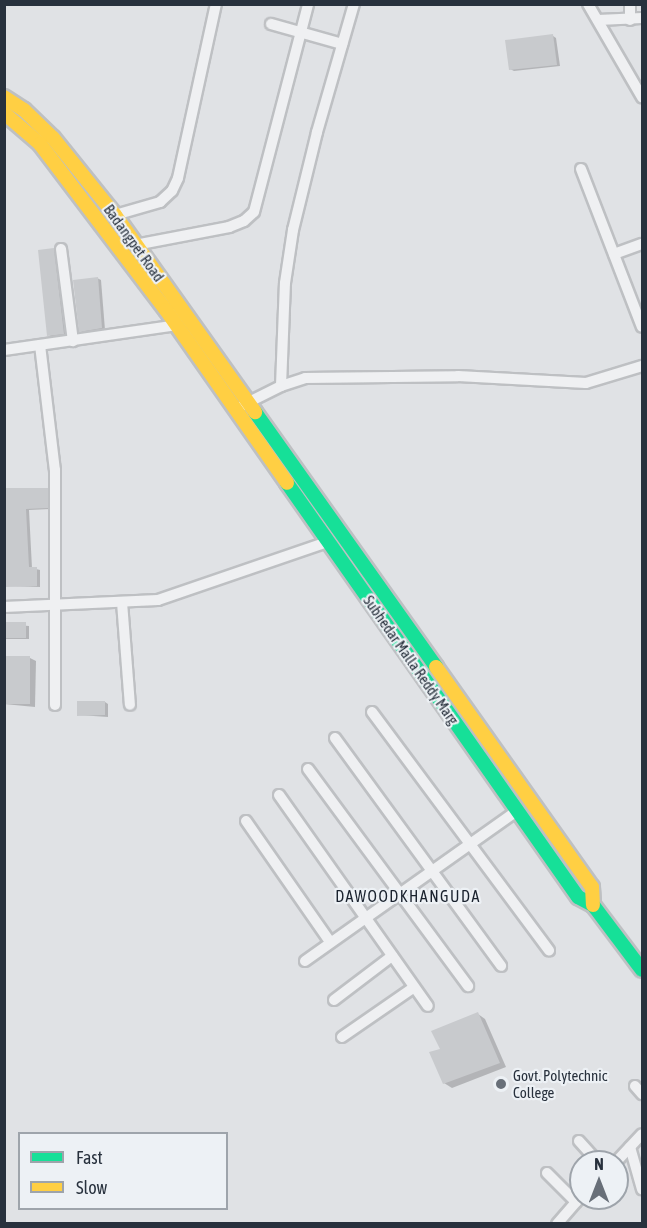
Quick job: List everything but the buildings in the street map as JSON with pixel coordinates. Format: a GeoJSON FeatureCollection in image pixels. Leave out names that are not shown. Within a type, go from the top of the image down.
{"type":"FeatureCollection","features":[{"type":"Feature","properties":{"kind":"main road","name":"Badangpet Road"},"geometry":{"type":"LineString","coordinates":[[4,97],[24,110],[53,138],[115,215],[249,401]]}},
{"type":"Feature","properties":{"kind":"main road","name":"Badangpet Road"},"geometry":{"type":"LineString","coordinates":[[4,113],[40,144],[177,325],[236,410]]}},
{"type":"Feature","properties":{"kind":"main road","name":"Subhedar Malla Reddy Marg"},"geometry":{"type":"LineString","coordinates":[[249,401],[592,887],[593,905]]}},
{"type":"Feature","properties":{"kind":"main road","name":"Subhedar Malla Reddy Marg"},"geometry":{"type":"LineString","coordinates":[[236,410],[578,897],[593,905],[642,970]]}},
{"type":"Feature","properties":{"kind":"street"},"geometry":{"type":"LineString","coordinates":[[115,215],[160,202],[172,191],[178,178],[216,4]]}},
{"type":"Feature","properties":{"kind":"street"},"geometry":{"type":"LineString","coordinates":[[135,245],[229,227],[244,221],[254,212],[308,4]]}},
{"type":"Feature","properties":{"kind":"street"},"geometry":{"type":"LineString","coordinates":[[281,386],[285,282],[293,230],[354,4]]}},
{"type":"Feature","properties":{"kind":"street"},"geometry":{"type":"LineString","coordinates":[[588,4],[642,97]]}},
{"type":"Feature","properties":{"kind":"street"},"geometry":{"type":"LineString","coordinates":[[630,4],[630,20]]}},
{"type":"Feature","properties":{"kind":"street"},"geometry":{"type":"LineString","coordinates":[[598,20],[642,18]]}},
{"type":"Feature","properties":{"kind":"street"},"geometry":{"type":"LineString","coordinates":[[271,24],[342,44]]}},
{"type":"Feature","properties":{"kind":"street"},"geometry":{"type":"LineString","coordinates":[[581,169],[642,327]]}},
{"type":"Feature","properties":{"kind":"street"},"geometry":{"type":"LineString","coordinates":[[614,254],[642,244]]}},
{"type":"Feature","properties":{"kind":"street"},"geometry":{"type":"LineString","coordinates":[[62,249],[73,342]]}},
{"type":"Feature","properties":{"kind":"street"},"geometry":{"type":"LineString","coordinates":[[4,350],[73,342],[177,325]]}},
{"type":"Feature","properties":{"kind":"street"},"geometry":{"type":"LineString","coordinates":[[40,345],[55,470],[55,705]]}},
{"type":"Feature","properties":{"kind":"street"},"geometry":{"type":"LineString","coordinates":[[236,410],[249,401],[304,378],[458,376],[586,383],[642,366]]}},
{"type":"Feature","properties":{"kind":"street"},"geometry":{"type":"LineString","coordinates":[[4,607],[158,600],[327,542]]}},
{"type":"Feature","properties":{"kind":"street"},"geometry":{"type":"LineString","coordinates":[[122,602],[130,705]]}},
{"type":"Feature","properties":{"kind":"street"},"geometry":{"type":"LineString","coordinates":[[372,712],[549,950]]}},
{"type":"Feature","properties":{"kind":"street"},"geometry":{"type":"LineString","coordinates":[[335,738],[501,966]]}},
{"type":"Feature","properties":{"kind":"street"},"geometry":{"type":"LineString","coordinates":[[308,770],[468,986]]}},
{"type":"Feature","properties":{"kind":"street"},"geometry":{"type":"LineString","coordinates":[[279,795],[413,988],[428,1006]]}},
{"type":"Feature","properties":{"kind":"street"},"geometry":{"type":"LineString","coordinates":[[305,961],[365,916],[518,810]]}},
{"type":"Feature","properties":{"kind":"street"},"geometry":{"type":"LineString","coordinates":[[246,821],[330,942]]}},
{"type":"Feature","properties":{"kind":"street"},"geometry":{"type":"LineString","coordinates":[[334,1000],[392,956]]}},
{"type":"Feature","properties":{"kind":"street"},"geometry":{"type":"LineString","coordinates":[[342,1037],[413,988]]}},
{"type":"Feature","properties":{"kind":"street"},"geometry":{"type":"LineString","coordinates":[[627,1150],[642,1134]]}},
{"type":"Feature","properties":{"kind":"street"},"geometry":{"type":"LineString","coordinates":[[579,1141],[587,1150]]}},
{"type":"Feature","properties":{"kind":"street"},"geometry":{"type":"LineString","coordinates":[[630,1147],[642,1189]]}},
{"type":"Feature","properties":{"kind":"street"},"geometry":{"type":"LineString","coordinates":[[547,1173],[569,1191]]}},
{"type":"Feature","properties":{"kind":"street"},"geometry":{"type":"LineString","coordinates":[[557,1224],[569,1210]]}},
{"type":"Feature","properties":{"kind":"traffic: fast"},"geometry":{"type":"LineString","coordinates":[[255,412],[436,667]]}},
{"type":"Feature","properties":{"kind":"traffic: fast"},"geometry":{"type":"LineString","coordinates":[[287,483],[578,897],[593,905],[642,970]]}},
{"type":"Feature","properties":{"kind":"traffic: slow"},"geometry":{"type":"LineString","coordinates":[[4,97],[24,110],[53,138],[115,215],[255,412]]}},
{"type":"Feature","properties":{"kind":"traffic: slow"},"geometry":{"type":"LineString","coordinates":[[4,113],[40,144],[166,310],[287,483]]}},
{"type":"Feature","properties":{"kind":"traffic: slow"},"geometry":{"type":"LineString","coordinates":[[436,667],[592,887],[593,905]]}},
{"type":"Feature","properties":{"kind":"place","name":"Govt. Polytechnic College"},"geometry":{"type":"Point","coordinates":[501,1084]}},
{"type":"Feature","properties":{"kind":"district","name":"DAWOODKHANGUDA"},"geometry":{"type":"Point","coordinates":[408,896]}}]}
